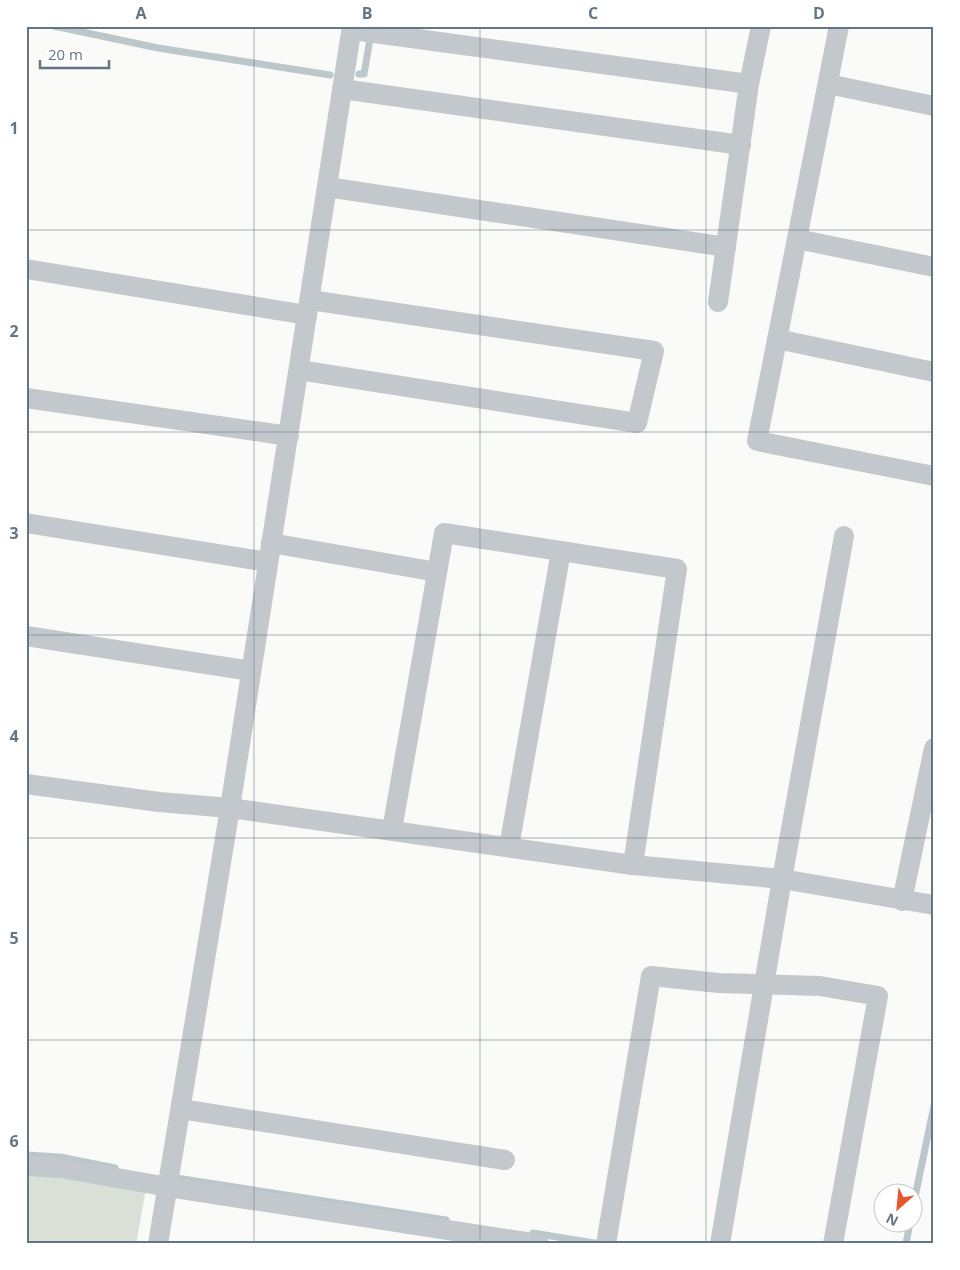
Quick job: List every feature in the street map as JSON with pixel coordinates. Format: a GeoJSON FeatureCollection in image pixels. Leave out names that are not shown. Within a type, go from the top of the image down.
{"type":"FeatureCollection","features":[{"type":"Feature","properties":{"kind":"street"},"geometry":{"type":"LineString","coordinates":[[718,302],[749,84],[761,26]]}},
{"type":"Feature","properties":{"kind":"street"},"geometry":{"type":"LineString","coordinates":[[839,26],[758,441],[934,476]]}},
{"type":"Feature","properties":{"kind":"street"},"geometry":{"type":"LineString","coordinates":[[158,1244],[230,808],[342,89],[362,30],[749,84]]}},
{"type":"Feature","properties":{"kind":"street"},"geometry":{"type":"LineString","coordinates":[[828,84],[934,106]]}},
{"type":"Feature","properties":{"kind":"street"},"geometry":{"type":"LineString","coordinates":[[342,89],[741,145]]}},
{"type":"Feature","properties":{"kind":"street"},"geometry":{"type":"LineString","coordinates":[[327,187],[726,248]]}},
{"type":"Feature","properties":{"kind":"street"},"geometry":{"type":"LineString","coordinates":[[797,239],[934,267]]}},
{"type":"Feature","properties":{"kind":"street"},"geometry":{"type":"LineString","coordinates":[[26,269],[654,351],[637,423],[299,370]]}},
{"type":"Feature","properties":{"kind":"street"},"geometry":{"type":"LineString","coordinates":[[777,340],[934,372]]}},
{"type":"Feature","properties":{"kind":"street"},"geometry":{"type":"LineString","coordinates":[[26,398],[289,436]]}},
{"type":"Feature","properties":{"kind":"street"},"geometry":{"type":"LineString","coordinates":[[26,524],[437,572]]}},
{"type":"Feature","properties":{"kind":"street"},"geometry":{"type":"LineString","coordinates":[[392,830],[444,533],[677,569],[633,865]]}},
{"type":"Feature","properties":{"kind":"street"},"geometry":{"type":"LineString","coordinates":[[720,1244],[782,879],[844,536]]}},
{"type":"Feature","properties":{"kind":"street"},"geometry":{"type":"LineString","coordinates":[[509,847],[561,551]]}},
{"type":"Feature","properties":{"kind":"street"},"geometry":{"type":"LineString","coordinates":[[26,636],[251,671]]}},
{"type":"Feature","properties":{"kind":"street"},"geometry":{"type":"LineString","coordinates":[[902,901],[934,748]]}},
{"type":"Feature","properties":{"kind":"street"},"geometry":{"type":"LineString","coordinates":[[26,784],[159,802],[230,808],[633,865],[782,879],[934,905]]}},
{"type":"Feature","properties":{"kind":"street"},"geometry":{"type":"LineString","coordinates":[[606,1241],[651,976],[719,983],[820,986],[878,996],[833,1244]]}},
{"type":"Feature","properties":{"kind":"street"},"geometry":{"type":"LineString","coordinates":[[181,1109],[505,1160]]}},
{"type":"Feature","properties":{"kind":"street"},"geometry":{"type":"LineString","coordinates":[[26,1166],[169,1180],[539,1244]]}},
{"type":"Feature","properties":{"kind":"shaded area"},"geometry":{"type":"Polygon","coordinates":[[[26,1170],[147,1184],[136,1244],[26,1244],[26,1170]]]}},
{"type":"Feature","properties":{"kind":"waterway"},"geometry":{"type":"LineString","coordinates":[[54,26],[158,48],[330,75]]}},
{"type":"Feature","properties":{"kind":"waterway"},"geometry":{"type":"LineString","coordinates":[[359,74],[364,74],[371,33]]}},
{"type":"Feature","properties":{"kind":"waterway"},"geometry":{"type":"LineString","coordinates":[[918,1182],[934,1106]]}},
{"type":"Feature","properties":{"kind":"waterway"},"geometry":{"type":"LineString","coordinates":[[26,1155],[60,1157],[115,1168]]}},
{"type":"Feature","properties":{"kind":"waterway"},"geometry":{"type":"LineString","coordinates":[[170,1177],[446,1220]]}},
{"type":"Feature","properties":{"kind":"waterway"},"geometry":{"type":"LineString","coordinates":[[906,1244],[908,1232]]}},
{"type":"Feature","properties":{"kind":"waterway"},"geometry":{"type":"LineString","coordinates":[[533,1233],[600,1244]]}}]}
